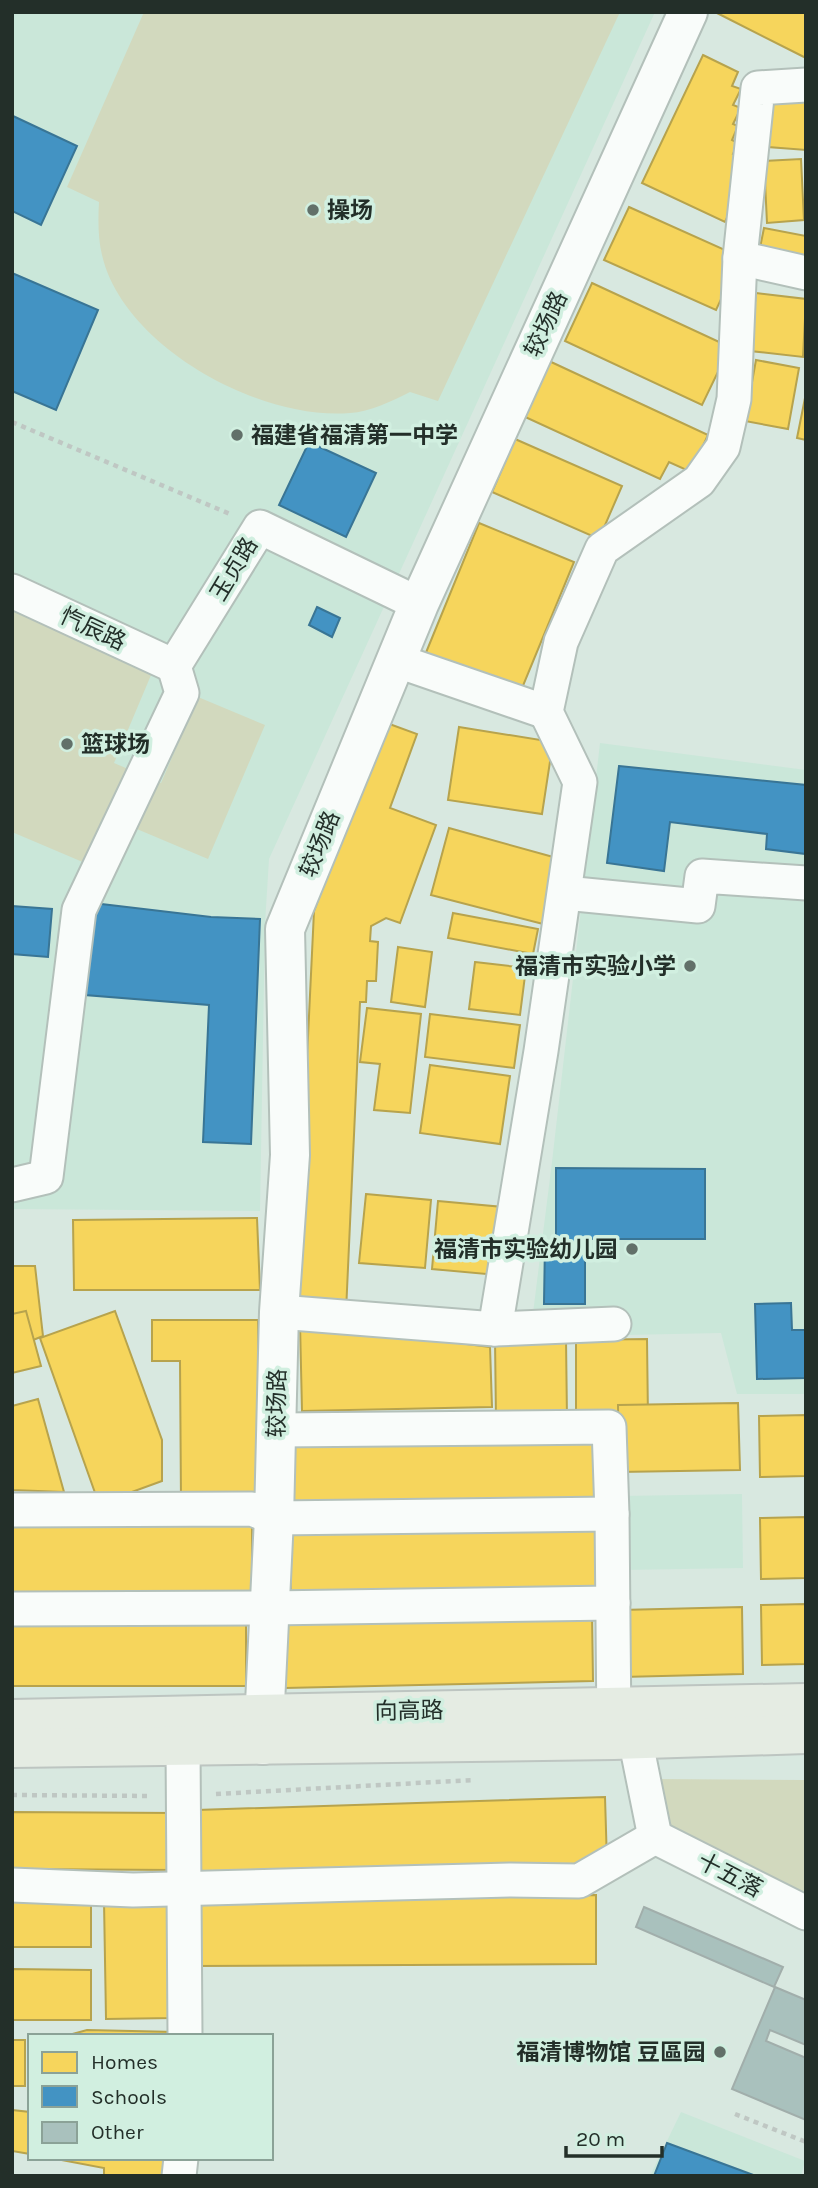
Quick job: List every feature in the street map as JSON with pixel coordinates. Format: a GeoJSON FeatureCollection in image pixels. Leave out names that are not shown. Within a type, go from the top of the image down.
{"type":"FeatureCollection","features":[{"type":"Feature","properties":{"kind":"main road","name":"向高路"},"geometry":{"type":"LineString","coordinates":[[12,1748],[263,1745],[621,1728],[806,1703]]}},
{"type":"Feature","properties":{"kind":"main road","name":"向高路"},"geometry":{"type":"LineString","coordinates":[[12,1720],[621,1728],[806,1734]]}},
{"type":"Feature","properties":{"kind":"street","name":"较场路"},"geometry":{"type":"LineString","coordinates":[[263,1745],[274,1518],[279,1312],[290,1155],[285,929],[419,604],[688,12]]}},
{"type":"Feature","properties":{"kind":"street"},"geometry":{"type":"LineString","coordinates":[[495,1329],[565,894],[580,782],[546,712],[561,642],[602,549],[699,481],[723,447],[734,399],[740,258],[758,88],[806,85]]}},
{"type":"Feature","properties":{"kind":"street"},"geometry":{"type":"LineString","coordinates":[[740,258],[806,273]]}},
{"type":"Feature","properties":{"kind":"street","name":"玉贞路"},"geometry":{"type":"LineString","coordinates":[[12,1185],[46,1177],[79,910],[178,679],[260,527],[419,604]]}},
{"type":"Feature","properties":{"kind":"street","name":"忾辰路"},"geometry":{"type":"LineString","coordinates":[[12,592],[178,679]]}},
{"type":"Feature","properties":{"kind":"street"},"geometry":{"type":"LineString","coordinates":[[395,660],[546,712]]}},
{"type":"Feature","properties":{"kind":"street"},"geometry":{"type":"LineString","coordinates":[[565,894],[698,906],[702,876],[806,883]]}},
{"type":"Feature","properties":{"kind":"street"},"geometry":{"type":"LineString","coordinates":[[279,1312],[495,1329],[614,1324]]}},
{"type":"Feature","properties":{"kind":"street"},"geometry":{"type":"LineString","coordinates":[[12,1885],[133,1890],[510,1880],[579,1881],[655,1837],[621,1728],[613,1603],[609,1427],[277,1430]]}},
{"type":"Feature","properties":{"kind":"street"},"geometry":{"type":"LineString","coordinates":[[12,1510],[252,1509],[274,1518],[612,1514]]}},
{"type":"Feature","properties":{"kind":"street"},"geometry":{"type":"LineString","coordinates":[[12,1609],[613,1603]]}},
{"type":"Feature","properties":{"kind":"street"},"geometry":{"type":"LineString","coordinates":[[183,1746],[185,2034]]}},
{"type":"Feature","properties":{"kind":"street","name":"十五落"},"geometry":{"type":"LineString","coordinates":[[655,1837],[806,1913]]}},
{"type":"Feature","properties":{"kind":"path"},"geometry":{"type":"LineString","coordinates":[[12,422],[260,527]]}},
{"type":"Feature","properties":{"kind":"path"},"geometry":{"type":"LineString","coordinates":[[12,1795],[182,1796],[474,1780]]}},
{"type":"Feature","properties":{"kind":"path"},"geometry":{"type":"LineString","coordinates":[[735,2114],[806,2142]]}},
{"type":"Feature","properties":{"kind":"shaded area","name":"福建省福清第一中学"},"geometry":{"type":"Polygon","coordinates":[[[12,12],[655,12],[269,859],[265,924],[260,1211],[12,1209],[12,12]]]}},
{"type":"Feature","properties":{"kind":"shaded area","name":"操场"},"geometry":{"type":"Polygon","coordinates":[[[144,12],[620,12],[438,401],[410,392],[373,408],[350,413],[315,412],[277,405],[238,391],[201,372],[166,348],[137,320],[115,289],[102,255],[99,202],[67,187],[144,12]]]}},
{"type":"Feature","properties":{"kind":"shaded area","name":"篮球场"},"geometry":{"type":"Polygon","coordinates":[[[12,608],[154,668],[114,763],[161,783],[198,697],[265,725],[208,859],[106,816],[85,863],[12,832],[12,608]]]}},
{"type":"Feature","properties":{"kind":"shaded area","name":"福清市实验小学"},"geometry":{"type":"Polygon","coordinates":[[[600,743],[806,770],[806,1394],[737,1394],[721,1333],[530,1337],[600,743]]]}},
{"type":"Feature","properties":{"kind":"shaded area"},"geometry":{"type":"Polygon","coordinates":[[[742,1494],[743,1568],[623,1570],[621,1496],[742,1494]]]}},
{"type":"Feature","properties":{"kind":"shaded area"},"geometry":{"type":"Polygon","coordinates":[[[654,1779],[806,1780],[806,1901],[661,1829],[654,1779]]]}},
{"type":"Feature","properties":{"kind":"shaded area"},"geometry":{"type":"Polygon","coordinates":[[[681,2112],[805,2161],[801,2176],[650,2176],[681,2112]]]}},
{"type":"Feature","properties":{"kind":"building: Homes"},"geometry":{"type":"Polygon","coordinates":[[[715,12],[806,12],[806,58],[715,12]]]}},
{"type":"Feature","properties":{"kind":"building: Homes"},"geometry":{"type":"Polygon","coordinates":[[[703,55],[738,72],[732,86],[741,89],[733,105],[741,108],[733,124],[738,126],[732,140],[738,143],[733,154],[740,157],[738,194],[725,222],[642,183],[703,55]]]}},
{"type":"Feature","properties":{"kind":"building: Homes"},"geometry":{"type":"Polygon","coordinates":[[[772,98],[806,101],[806,150],[768,147],[772,98]]]}},
{"type":"Feature","properties":{"kind":"building: Homes"},"geometry":{"type":"Polygon","coordinates":[[[801,159],[804,220],[767,223],[764,161],[801,159]]]}},
{"type":"Feature","properties":{"kind":"building: Homes"},"geometry":{"type":"Polygon","coordinates":[[[629,207],[734,254],[731,278],[716,310],[604,260],[629,207]]]}},
{"type":"Feature","properties":{"kind":"building: Homes"},"geometry":{"type":"Polygon","coordinates":[[[764,228],[806,236],[806,262],[759,253],[764,228]]]}},
{"type":"Feature","properties":{"kind":"building: Homes"},"geometry":{"type":"Polygon","coordinates":[[[592,283],[730,347],[702,405],[565,341],[592,283]]]}},
{"type":"Feature","properties":{"kind":"building: Homes"},"geometry":{"type":"Polygon","coordinates":[[[756,293],[806,299],[803,357],[750,351],[756,293]]]}},
{"type":"Feature","properties":{"kind":"building: Homes"},"geometry":{"type":"Polygon","coordinates":[[[756,360],[799,368],[788,429],[745,421],[756,360]]]}},
{"type":"Feature","properties":{"kind":"building: Homes"},"geometry":{"type":"Polygon","coordinates":[[[549,361],[708,435],[691,472],[669,462],[660,479],[523,416],[549,361]]]}},
{"type":"Feature","properties":{"kind":"building: Homes"},"geometry":{"type":"Polygon","coordinates":[[[806,393],[806,440],[797,438],[806,393]]]}},
{"type":"Feature","properties":{"kind":"building: Homes"},"geometry":{"type":"Polygon","coordinates":[[[515,439],[622,486],[599,539],[492,492],[515,439]]]}},
{"type":"Feature","properties":{"kind":"building: Homes"},"geometry":{"type":"Polygon","coordinates":[[[479,523],[574,562],[520,693],[425,655],[479,523]]]}},
{"type":"Feature","properties":{"kind":"building: Homes"},"geometry":{"type":"Polygon","coordinates":[[[384,722],[417,734],[390,808],[436,825],[400,923],[386,918],[371,926],[370,941],[378,942],[376,981],[367,981],[366,1002],[360,1002],[346,1312],[295,1310],[314,911],[384,722]]]}},
{"type":"Feature","properties":{"kind":"building: Homes"},"geometry":{"type":"Polygon","coordinates":[[[459,727],[553,742],[542,814],[448,800],[459,727]]]}},
{"type":"Feature","properties":{"kind":"building: Homes"},"geometry":{"type":"Polygon","coordinates":[[[449,828],[564,860],[547,925],[431,895],[449,828]]]}},
{"type":"Feature","properties":{"kind":"building: Homes"},"geometry":{"type":"Polygon","coordinates":[[[453,913],[538,929],[533,954],[448,938],[453,913]]]}},
{"type":"Feature","properties":{"kind":"building: Homes"},"geometry":{"type":"Polygon","coordinates":[[[398,947],[432,952],[425,1007],[391,1002],[398,947]]]}},
{"type":"Feature","properties":{"kind":"building: Homes"},"geometry":{"type":"Polygon","coordinates":[[[475,962],[526,968],[520,1015],[469,1009],[475,962]]]}},
{"type":"Feature","properties":{"kind":"building: Homes"},"geometry":{"type":"Polygon","coordinates":[[[367,1008],[421,1014],[410,1113],[374,1110],[380,1064],[360,1062],[367,1008]]]}},
{"type":"Feature","properties":{"kind":"building: Homes"},"geometry":{"type":"Polygon","coordinates":[[[430,1014],[520,1025],[514,1068],[425,1057],[430,1014]]]}},
{"type":"Feature","properties":{"kind":"building: Homes"},"geometry":{"type":"Polygon","coordinates":[[[430,1065],[510,1076],[500,1144],[420,1133],[430,1065]]]}},
{"type":"Feature","properties":{"kind":"building: Homes"},"geometry":{"type":"Polygon","coordinates":[[[366,1194],[431,1200],[425,1268],[359,1263],[366,1194]]]}},
{"type":"Feature","properties":{"kind":"building: Homes"},"geometry":{"type":"Polygon","coordinates":[[[438,1201],[503,1207],[497,1275],[432,1269],[438,1201]]]}},
{"type":"Feature","properties":{"kind":"building: Homes"},"geometry":{"type":"Polygon","coordinates":[[[257,1218],[260,1290],[74,1290],[73,1220],[257,1218]]]}},
{"type":"Feature","properties":{"kind":"building: Homes"},"geometry":{"type":"Polygon","coordinates":[[[12,1266],[35,1266],[43,1336],[21,1345],[12,1309],[12,1266]]]}},
{"type":"Feature","properties":{"kind":"building: Homes"},"geometry":{"type":"Polygon","coordinates":[[[26,1311],[41,1366],[12,1373],[12,1314],[26,1311]]]}},
{"type":"Feature","properties":{"kind":"building: Homes"},"geometry":{"type":"Polygon","coordinates":[[[115,1311],[162,1440],[162,1481],[99,1504],[40,1338],[115,1311]]]}},
{"type":"Feature","properties":{"kind":"building: Homes"},"geometry":{"type":"Polygon","coordinates":[[[152,1320],[258,1320],[260,1502],[181,1502],[180,1361],[152,1361],[152,1320]]]}},
{"type":"Feature","properties":{"kind":"building: Homes"},"geometry":{"type":"Polygon","coordinates":[[[300,1323],[490,1347],[492,1407],[302,1411],[300,1323]]]}},
{"type":"Feature","properties":{"kind":"building: Homes"},"geometry":{"type":"Polygon","coordinates":[[[495,1339],[566,1339],[567,1419],[496,1420],[495,1339]]]}},
{"type":"Feature","properties":{"kind":"building: Homes"},"geometry":{"type":"Polygon","coordinates":[[[647,1339],[648,1420],[576,1421],[576,1340],[647,1339]]]}},
{"type":"Feature","properties":{"kind":"building: Homes"},"geometry":{"type":"Polygon","coordinates":[[[38,1399],[64,1492],[12,1490],[12,1406],[38,1399]]]}},
{"type":"Feature","properties":{"kind":"building: Homes"},"geometry":{"type":"Polygon","coordinates":[[[738,1403],[740,1470],[619,1472],[618,1405],[738,1403]]]}},
{"type":"Feature","properties":{"kind":"building: Homes"},"geometry":{"type":"Polygon","coordinates":[[[806,1415],[806,1476],[760,1477],[759,1416],[806,1415]]]}},
{"type":"Feature","properties":{"kind":"building: Homes"},"geometry":{"type":"Polygon","coordinates":[[[596,1437],[599,1504],[290,1514],[289,1447],[596,1437]]]}},
{"type":"Feature","properties":{"kind":"building: Homes"},"geometry":{"type":"Polygon","coordinates":[[[252,1513],[252,1595],[12,1597],[12,1515],[252,1513]]]}},
{"type":"Feature","properties":{"kind":"building: Homes"},"geometry":{"type":"Polygon","coordinates":[[[806,1517],[806,1578],[761,1579],[760,1518],[806,1517]]]}},
{"type":"Feature","properties":{"kind":"building: Homes"},"geometry":{"type":"Polygon","coordinates":[[[597,1521],[599,1588],[291,1597],[289,1531],[597,1521]]]}},
{"type":"Feature","properties":{"kind":"building: Homes"},"geometry":{"type":"Polygon","coordinates":[[[806,1604],[806,1664],[762,1665],[761,1605],[806,1604]]]}},
{"type":"Feature","properties":{"kind":"building: Homes"},"geometry":{"type":"Polygon","coordinates":[[[742,1607],[743,1674],[622,1677],[621,1610],[742,1607]]]}},
{"type":"Feature","properties":{"kind":"building: Homes"},"geometry":{"type":"Polygon","coordinates":[[[592,1614],[593,1681],[285,1688],[284,1621],[592,1614]]]}},
{"type":"Feature","properties":{"kind":"building: Homes"},"geometry":{"type":"Polygon","coordinates":[[[12,1619],[246,1619],[246,1686],[12,1686],[12,1619]]]}},
{"type":"Feature","properties":{"kind":"building: Homes"},"geometry":{"type":"Polygon","coordinates":[[[605,1797],[607,1863],[198,1876],[197,1810],[605,1797]]]}},
{"type":"Feature","properties":{"kind":"building: Homes"},"geometry":{"type":"Polygon","coordinates":[[[12,1812],[176,1813],[176,1870],[12,1869],[12,1812]]]}},
{"type":"Feature","properties":{"kind":"building: Homes"},"geometry":{"type":"Polygon","coordinates":[[[596,1895],[596,1964],[194,1966],[194,1898],[596,1895]]]}},
{"type":"Feature","properties":{"kind":"building: Homes"},"geometry":{"type":"Polygon","coordinates":[[[12,1896],[91,1897],[91,1947],[12,1947],[12,1896]]]}},
{"type":"Feature","properties":{"kind":"building: Homes"},"geometry":{"type":"Polygon","coordinates":[[[172,1900],[174,2018],[106,2019],[104,1901],[172,1900]]]}},
{"type":"Feature","properties":{"kind":"building: Homes"},"geometry":{"type":"Polygon","coordinates":[[[12,1969],[91,1970],[91,2020],[12,2020],[12,1969]]]}},
{"type":"Feature","properties":{"kind":"building: Homes"},"geometry":{"type":"Polygon","coordinates":[[[87,2030],[176,2032],[176,2034],[72,2034],[87,2030]]]}},
{"type":"Feature","properties":{"kind":"building: Homes"},"geometry":{"type":"Polygon","coordinates":[[[12,2040],[25,2040],[25,2086],[12,2086],[12,2040]]]}},
{"type":"Feature","properties":{"kind":"building: Homes"},"geometry":{"type":"Polygon","coordinates":[[[12,2110],[28,2112],[28,2154],[12,2151],[12,2110]]]}},
{"type":"Feature","properties":{"kind":"building: Homes"},"geometry":{"type":"Polygon","coordinates":[[[62,2160],[169,2160],[168,2176],[104,2176],[104,2168],[62,2160]]]}},
{"type":"Feature","properties":{"kind":"building: Schools"},"geometry":{"type":"Polygon","coordinates":[[[13,116],[77,146],[41,225],[12,211],[13,116]]]}},
{"type":"Feature","properties":{"kind":"building: Schools"},"geometry":{"type":"Polygon","coordinates":[[[12,273],[98,310],[56,410],[12,391],[12,273]]]}},
{"type":"Feature","properties":{"kind":"building: Schools"},"geometry":{"type":"Polygon","coordinates":[[[309,442],[376,473],[346,537],[279,505],[309,442]]]}},
{"type":"Feature","properties":{"kind":"building: Schools"},"geometry":{"type":"Polygon","coordinates":[[[317,607],[340,618],[332,637],[309,625],[317,607]]]}},
{"type":"Feature","properties":{"kind":"building: Schools"},"geometry":{"type":"Polygon","coordinates":[[[619,766],[806,785],[806,854],[766,849],[767,834],[670,822],[664,871],[607,863],[619,766]]]}},
{"type":"Feature","properties":{"kind":"building: Schools"},"geometry":{"type":"Polygon","coordinates":[[[93,903],[211,917],[260,919],[251,1144],[203,1142],[209,1005],[85,995],[93,903]]]}},
{"type":"Feature","properties":{"kind":"building: Schools"},"geometry":{"type":"Polygon","coordinates":[[[12,906],[52,909],[48,957],[12,954],[12,906]]]}},
{"type":"Feature","properties":{"kind":"building: Schools"},"geometry":{"type":"Polygon","coordinates":[[[556,1168],[705,1169],[705,1239],[585,1239],[585,1304],[544,1304],[545,1242],[556,1242],[556,1168]]]}},
{"type":"Feature","properties":{"kind":"building: Schools"},"geometry":{"type":"Polygon","coordinates":[[[791,1303],[792,1330],[806,1330],[806,1378],[757,1379],[755,1304],[791,1303]]]}},
{"type":"Feature","properties":{"kind":"building: Schools"},"geometry":{"type":"Polygon","coordinates":[[[667,2143],[756,2176],[654,2176],[667,2143]]]}},
{"type":"Feature","properties":{"kind":"building: Other"},"geometry":{"type":"Polygon","coordinates":[[[644,1907],[783,1967],[774,1987],[636,1927],[644,1907]]]}},
{"type":"Feature","properties":{"kind":"building: Other"},"geometry":{"type":"Polygon","coordinates":[[[775,1987],[806,2000],[806,2045],[770,2030],[766,2041],[806,2058],[806,2120],[732,2089],[775,1987]]]}},
{"type":"Feature","properties":{"kind":"place","name":"操场"},"geometry":{"type":"Point","coordinates":[313,210]}},
{"type":"Feature","properties":{"kind":"place","name":"福建省福清第一中学"},"geometry":{"type":"Point","coordinates":[237,435]}},
{"type":"Feature","properties":{"kind":"place","name":"篮球场"},"geometry":{"type":"Point","coordinates":[67,744]}},
{"type":"Feature","properties":{"kind":"place","name":"福清市实验小学"},"geometry":{"type":"Point","coordinates":[690,966]}},
{"type":"Feature","properties":{"kind":"place","name":"福清市实验幼儿园"},"geometry":{"type":"Point","coordinates":[632,1249]}},
{"type":"Feature","properties":{"kind":"place","name":"福清博物馆 豆區园"},"geometry":{"type":"Point","coordinates":[720,2052]}}]}
